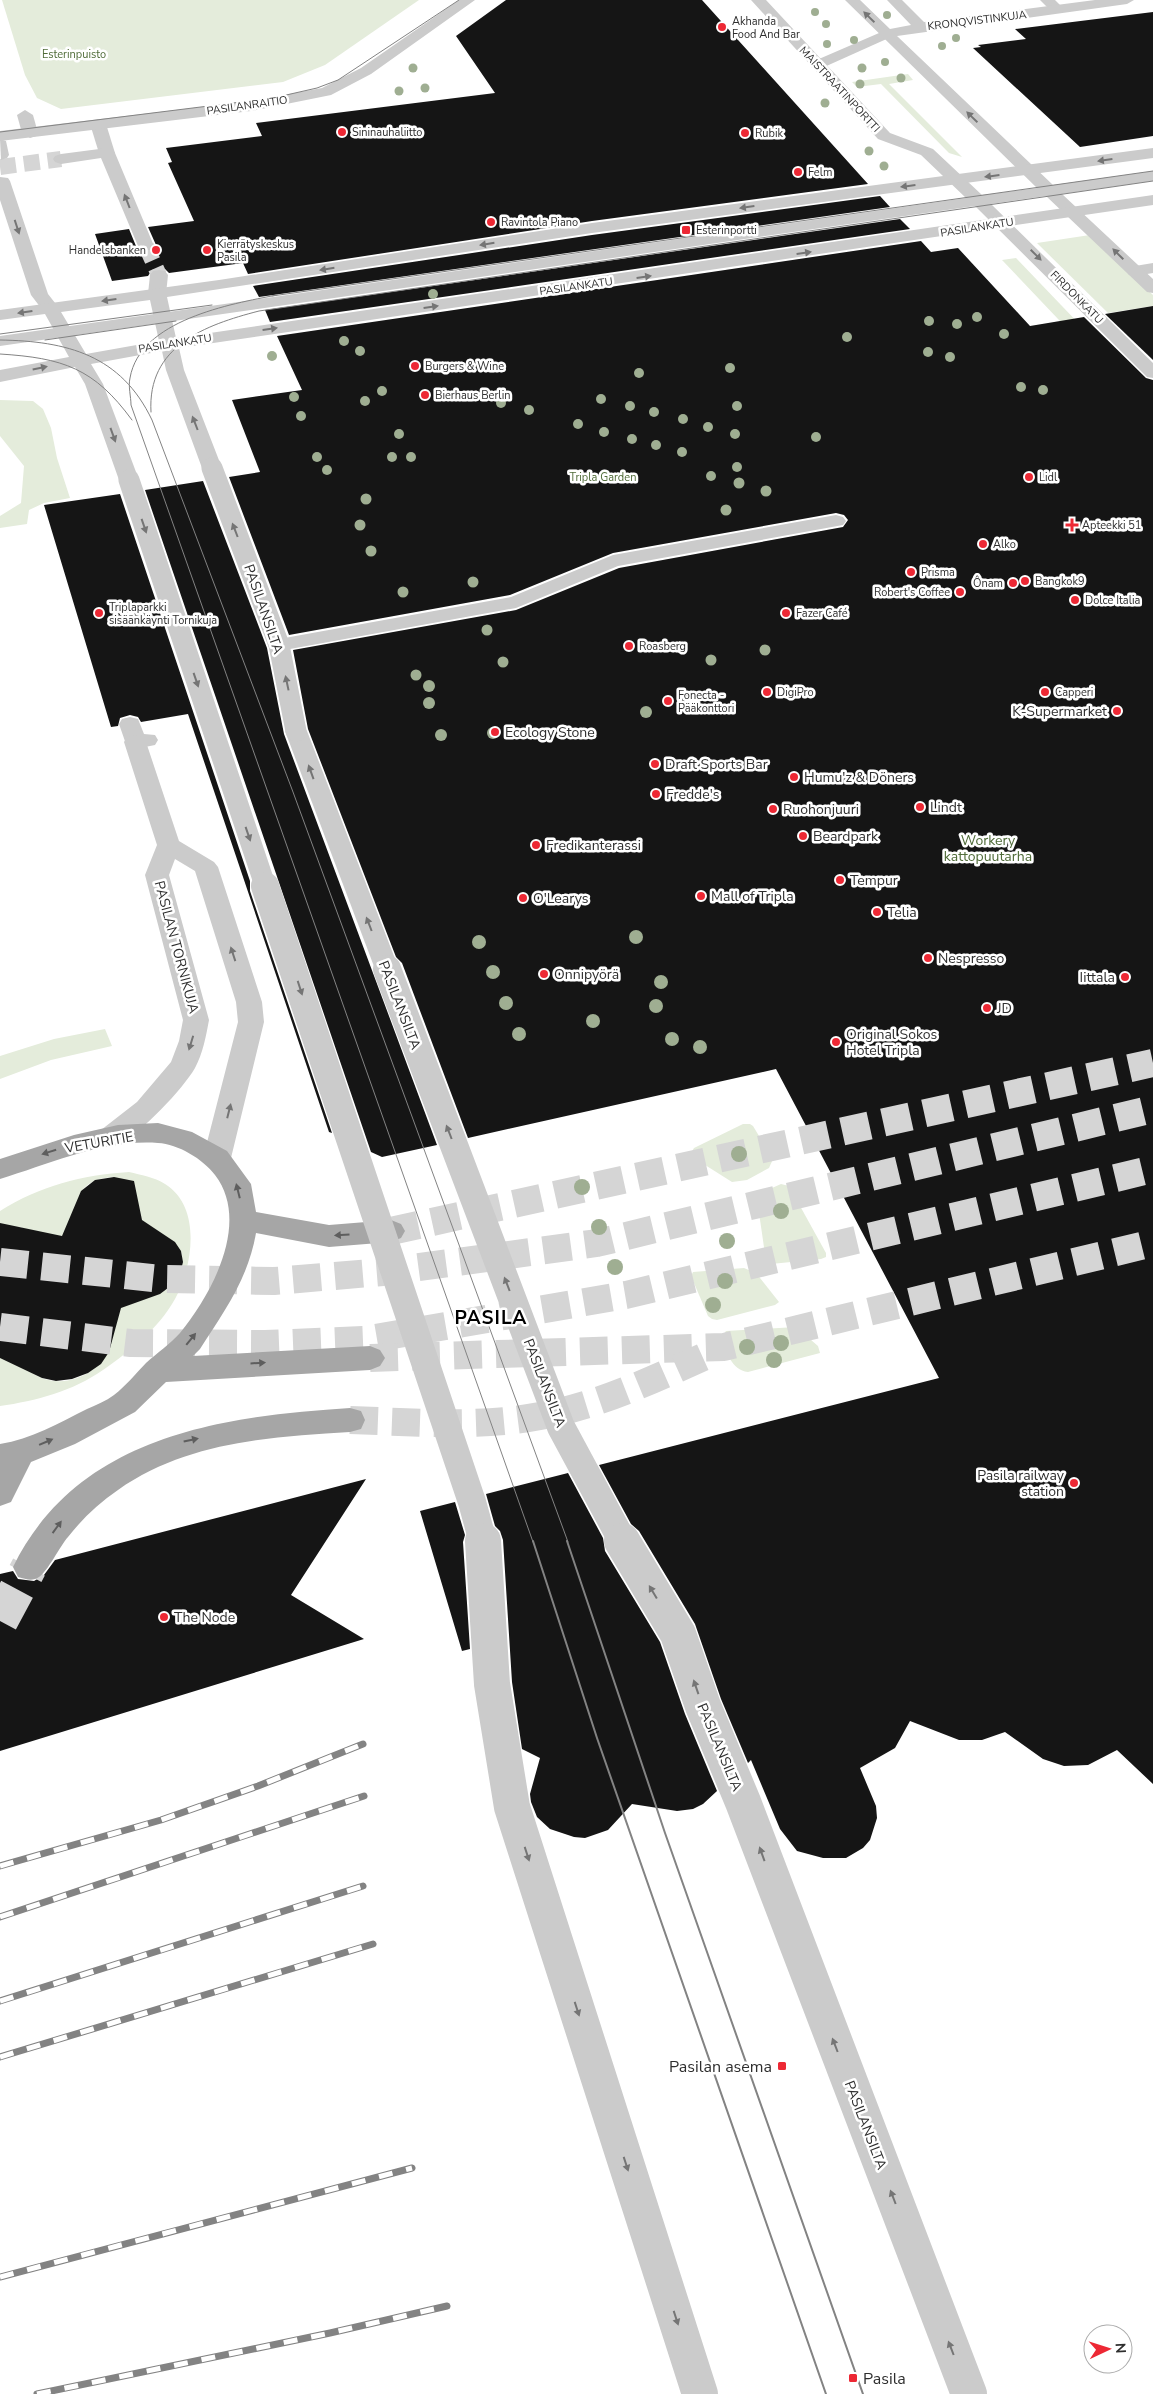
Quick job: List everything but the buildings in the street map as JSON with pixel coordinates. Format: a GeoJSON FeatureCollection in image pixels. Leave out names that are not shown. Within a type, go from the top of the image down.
{"type":"FeatureCollection","features":[{"type":"Feature","properties":{"kind":"main road","name":"VETURITIE"},"geometry":{"type":"LineString","coordinates":[[0,1169],[74,1144],[110,1137],[158,1133],[183,1139],[217,1158],[237,1184],[244,1220],[238,1256],[226,1286],[190,1341],[124,1404],[64,1434],[10,1455]]}},
{"type":"Feature","properties":{"kind":"main road"},"geometry":{"type":"LineString","coordinates":[[244,1220],[329,1236],[391,1231]]}},
{"type":"Feature","properties":{"kind":"main road"},"geometry":{"type":"LineString","coordinates":[[157,1371],[226,1364],[370,1358]]}},
{"type":"Feature","properties":{"kind":"main road"},"geometry":{"type":"LineString","coordinates":[[28,1567],[62,1520],[97,1488],[132,1464],[184,1442],[272,1425],[350,1420]]}},
{"type":"Feature","properties":{"kind":"main road"},"geometry":{"type":"LineString","coordinates":[[0,1493],[10,1455]]}},
{"type":"Feature","properties":{"kind":"street","name":"PASILANRAITIO"},"geometry":{"type":"LineString","coordinates":[[0,136],[251,106],[326,92],[366,71],[468,0]]}},
{"type":"Feature","properties":{"kind":"street","name":"MAISTRAATINPORTTI"},"geometry":{"type":"LineString","coordinates":[[758,0],[817,66],[884,136],[927,152],[1000,222]]}},
{"type":"Feature","properties":{"kind":"street"},"geometry":{"type":"LineString","coordinates":[[852,0],[1028,171],[1153,288]]}},
{"type":"Feature","properties":{"kind":"street"},"geometry":{"type":"LineString","coordinates":[[894,0],[921,27]]}},
{"type":"Feature","properties":{"kind":"street","name":"KRONQVISTINKUJA"},"geometry":{"type":"LineString","coordinates":[[817,66],[886,34],[1052,5],[1127,0]]}},
{"type":"Feature","properties":{"kind":"street"},"geometry":{"type":"LineString","coordinates":[[25,115],[30,133]]}},
{"type":"Feature","properties":{"kind":"street"},"geometry":{"type":"LineString","coordinates":[[98,124],[107,152],[146,246]]}},
{"type":"Feature","properties":{"kind":"street"},"geometry":{"type":"LineString","coordinates":[[61,159],[107,152]]}},
{"type":"Feature","properties":{"kind":"street"},"geometry":{"type":"LineString","coordinates":[[0,315],[157,294],[592,228],[1153,153]]}},
{"type":"Feature","properties":{"kind":"street","name":"PASILANKATU"},"geometry":{"type":"LineString","coordinates":[[0,341],[1153,176]]}},
{"type":"Feature","properties":{"kind":"street"},"geometry":{"type":"LineString","coordinates":[[3,190],[40,295],[50,308],[94,384],[472,1502],[485,1548],[492,1684],[512,1808],[700,2394]]}},
{"type":"Feature","properties":{"kind":"street","name":"PASILANKATU"},"geometry":{"type":"LineString","coordinates":[[0,376],[80,359],[170,344],[627,279],[1153,200]]}},
{"type":"Feature","properties":{"kind":"street","name":"FIRDONKATU"},"geometry":{"type":"LineString","coordinates":[[1000,222],[1020,239],[1153,373]]}},
{"type":"Feature","properties":{"kind":"street"},"geometry":{"type":"LineString","coordinates":[[1134,271],[1153,268]]}},
{"type":"Feature","properties":{"kind":"street"},"geometry":{"type":"LineString","coordinates":[[157,294],[158,275]]}},
{"type":"Feature","properties":{"kind":"street","name":"PASILANSILTA"},"geometry":{"type":"LineString","coordinates":[[157,294],[164,317],[175,370],[279,645],[296,731],[561,1428],[609,1519],[678,1634],[703,1706],[743,1802],[969,2394]]}},
{"type":"Feature","properties":{"kind":"street"},"geometry":{"type":"LineString","coordinates":[[279,645],[516,602],[613,561],[836,521]]}},
{"type":"Feature","properties":{"kind":"street"},"geometry":{"type":"LineString","coordinates":[[137,735],[169,845],[206,867],[249,1002],[251,1022],[217,1158]]}},
{"type":"Feature","properties":{"kind":"street","name":"PASILAN TORNIKUJA"},"geometry":{"type":"LineString","coordinates":[[110,1137],[146,1109],[183,1066],[192,1041],[196,1020],[157,875],[169,845]]}},
{"type":"Feature","properties":{"kind":"green space","name":"Esterinpuisto"},"geometry":{"type":"Polygon","coordinates":[[[2,0],[419,0],[325,65],[283,82],[61,109],[37,98],[25,75],[2,0]]]}},
{"type":"Feature","properties":{"kind":"green space"},"geometry":{"type":"Polygon","coordinates":[[[908,74],[913,80],[889,84],[962,157],[949,153],[881,84],[857,87],[852,82],[908,74]]]}},
{"type":"Feature","properties":{"kind":"green space"},"geometry":{"type":"Polygon","coordinates":[[[1090,235],[1153,295],[1153,306],[1108,313],[1037,243],[1090,235]]]}},
{"type":"Feature","properties":{"kind":"green space"},"geometry":{"type":"Polygon","coordinates":[[[1016,258],[1153,401],[1153,419],[1002,260],[1016,258]]]}},
{"type":"Feature","properties":{"kind":"green space"},"geometry":{"type":"Polygon","coordinates":[[[0,400],[33,401],[43,409],[51,428],[57,458],[70,498],[44,503],[29,510],[27,524],[0,528],[0,516],[21,503],[24,466],[0,436],[0,400]]]}},
{"type":"Feature","properties":{"kind":"green space"},"geometry":{"type":"Polygon","coordinates":[[[105,1029],[112,1046],[51,1060],[0,1079],[0,1056],[54,1039],[105,1029]]]}},
{"type":"Feature","properties":{"kind":"green space"},"geometry":{"type":"Polygon","coordinates":[[[743,1124],[753,1126],[773,1159],[769,1168],[747,1180],[732,1182],[694,1158],[691,1153],[694,1148],[743,1124]]]}},
{"type":"Feature","properties":{"kind":"green space"},"geometry":{"type":"Polygon","coordinates":[[[129,1172],[147,1176],[165,1184],[177,1194],[185,1207],[191,1238],[190,1254],[181,1286],[175,1299],[161,1320],[143,1338],[103,1370],[79,1384],[54,1394],[0,1406],[0,1278],[38,1233],[20,1227],[0,1231],[0,1211],[46,1188],[78,1179],[129,1172]],[[114,1177],[90,1183],[82,1191],[77,1204],[114,1177]],[[181,1251],[129,1301],[150,1297],[168,1288],[180,1273],[182,1263],[181,1251]],[[112,1340],[21,1362],[32,1373],[45,1379],[72,1380],[97,1366],[106,1354],[112,1340]]]}},
{"type":"Feature","properties":{"kind":"green space"},"geometry":{"type":"Polygon","coordinates":[[[781,1184],[789,1186],[826,1253],[826,1257],[771,1264],[766,1261],[757,1199],[763,1192],[781,1184]]]}},
{"type":"Feature","properties":{"kind":"green space"},"geometry":{"type":"Polygon","coordinates":[[[744,1268],[756,1273],[779,1302],[775,1305],[717,1320],[712,1319],[708,1316],[691,1276],[693,1272],[744,1268]]]}},
{"type":"Feature","properties":{"kind":"green space"},"geometry":{"type":"Polygon","coordinates":[[[796,1327],[818,1346],[820,1353],[748,1372],[737,1368],[721,1338],[726,1331],[796,1327]]]}},
{"type":"Feature","properties":{"kind":"tunnel"},"geometry":{"type":"LineString","coordinates":[[0,167],[61,159]]}},
{"type":"Feature","properties":{"kind":"tunnel"},"geometry":{"type":"LineString","coordinates":[[146,246],[159,275]]}},
{"type":"Feature","properties":{"kind":"tunnel"},"geometry":{"type":"LineString","coordinates":[[391,1231],[1153,1063]]}},
{"type":"Feature","properties":{"kind":"tunnel"},"geometry":{"type":"LineString","coordinates":[[0,1262],[162,1279],[274,1281],[383,1272],[597,1243],[1153,1109]]}},
{"type":"Feature","properties":{"kind":"tunnel"},"geometry":{"type":"LineString","coordinates":[[0,1327],[131,1343],[265,1344],[364,1340],[626,1295],[1153,1169]]}},
{"type":"Feature","properties":{"kind":"tunnel"},"geometry":{"type":"LineString","coordinates":[[370,1358],[724,1347],[1153,1243]]}},
{"type":"Feature","properties":{"kind":"tunnel"},"geometry":{"type":"LineString","coordinates":[[350,1420],[469,1423],[517,1420],[540,1416],[606,1398],[712,1353]]}},
{"type":"Feature","properties":{"kind":"tunnel"},"geometry":{"type":"LineString","coordinates":[[0,1621],[29,1567]]}},
{"type":"Feature","properties":{"kind":"tram line"},"geometry":{"type":"LineString","coordinates":[[0,132],[273,98],[317,88],[338,80],[459,0]]}},
{"type":"Feature","properties":{"kind":"tram line"},"geometry":{"type":"LineString","coordinates":[[273,296],[1153,171]]}},
{"type":"Feature","properties":{"kind":"tram line"},"geometry":{"type":"LineString","coordinates":[[151,412],[152,389],[159,370],[169,355],[183,342],[200,332],[219,323],[259,311],[1153,181]]}},
{"type":"Feature","properties":{"kind":"tram line"},"geometry":{"type":"LineString","coordinates":[[129,385],[137,358],[151,342],[169,329],[190,318],[212,310],[273,296]]}},
{"type":"Feature","properties":{"kind":"tram line"},"geometry":{"type":"LineString","coordinates":[[0,334],[212,305]]}},
{"type":"Feature","properties":{"kind":"tram line"},"geometry":{"type":"LineString","coordinates":[[45,340],[176,321]]}},
{"type":"Feature","properties":{"kind":"tram line"},"geometry":{"type":"LineString","coordinates":[[0,340],[48,344],[90,356],[108,366],[129,385]]}},
{"type":"Feature","properties":{"kind":"tram line"},"geometry":{"type":"LineString","coordinates":[[0,354],[42,359],[75,369],[90,377],[104,388],[132,420]]}},
{"type":"Feature","properties":{"kind":"tram line"},"geometry":{"type":"LineString","coordinates":[[129,385],[152,420],[293,792],[568,1542]]}},
{"type":"Feature","properties":{"kind":"tram line"},"geometry":{"type":"LineString","coordinates":[[129,385],[131,405],[533,1542]]}},
{"type":"Feature","properties":{"kind":"tram line"},"geometry":{"type":"LineString","coordinates":[[533,1541],[597,1738],[826,2394]]}},
{"type":"Feature","properties":{"kind":"tram line"},"geometry":{"type":"LineString","coordinates":[[567,1541],[665,1833],[863,2394]]}},
{"type":"Feature","properties":{"kind":"railway"},"geometry":{"type":"LineString","coordinates":[[0,1866],[161,1820],[258,1786],[363,1744]]}},
{"type":"Feature","properties":{"kind":"railway"},"geometry":{"type":"LineString","coordinates":[[0,1917],[364,1796]]}},
{"type":"Feature","properties":{"kind":"railway"},"geometry":{"type":"LineString","coordinates":[[0,2001],[363,1886]]}},
{"type":"Feature","properties":{"kind":"railway"},"geometry":{"type":"LineString","coordinates":[[0,2057],[373,1944]]}},
{"type":"Feature","properties":{"kind":"railway"},"geometry":{"type":"LineString","coordinates":[[0,2277],[412,2168]]}},
{"type":"Feature","properties":{"kind":"railway"},"geometry":{"type":"LineString","coordinates":[[37,2394],[330,2333],[447,2306]]}},
{"type":"Feature","properties":{"kind":"place","name":"Akhanda Food And Bar"},"geometry":{"type":"Point","coordinates":[722,27]}},
{"type":"Feature","properties":{"kind":"place","name":"Sininauhaliitto"},"geometry":{"type":"Point","coordinates":[342,132]}},
{"type":"Feature","properties":{"kind":"place","name":"Rubik"},"geometry":{"type":"Point","coordinates":[745,133]}},
{"type":"Feature","properties":{"kind":"place","name":"Felm"},"geometry":{"type":"Point","coordinates":[798,172]}},
{"type":"Feature","properties":{"kind":"place","name":"Ravintola Piano"},"geometry":{"type":"Point","coordinates":[491,222]}},
{"type":"Feature","properties":{"kind":"place","name":"Esterinportti"},"geometry":{"type":"Point","coordinates":[686,230]}},
{"type":"Feature","properties":{"kind":"place","name":"Handelsbanken"},"geometry":{"type":"Point","coordinates":[156,250]}},
{"type":"Feature","properties":{"kind":"place","name":"Kierrätyskeskus Pasila"},"geometry":{"type":"Point","coordinates":[207,250]}},
{"type":"Feature","properties":{"kind":"place","name":"Burgers & Wine"},"geometry":{"type":"Point","coordinates":[415,366]}},
{"type":"Feature","properties":{"kind":"place","name":"Bierhaus Berlin"},"geometry":{"type":"Point","coordinates":[425,395]}},
{"type":"Feature","properties":{"kind":"place","name":"Lidl"},"geometry":{"type":"Point","coordinates":[1029,477]}},
{"type":"Feature","properties":{"kind":"place","name":"Apteekki 51"},"geometry":{"type":"Point","coordinates":[1072,525]}},
{"type":"Feature","properties":{"kind":"place","name":"Alko"},"geometry":{"type":"Point","coordinates":[983,544]}},
{"type":"Feature","properties":{"kind":"place","name":"Prisma"},"geometry":{"type":"Point","coordinates":[911,572]}},
{"type":"Feature","properties":{"kind":"place","name":"Bangkok9"},"geometry":{"type":"Point","coordinates":[1025,581]}},
{"type":"Feature","properties":{"kind":"place","name":"Ônam"},"geometry":{"type":"Point","coordinates":[1013,583]}},
{"type":"Feature","properties":{"kind":"place","name":"Robert's Coffee"},"geometry":{"type":"Point","coordinates":[960,592]}},
{"type":"Feature","properties":{"kind":"place","name":"Dolce Italia"},"geometry":{"type":"Point","coordinates":[1075,600]}},
{"type":"Feature","properties":{"kind":"place","name":"Triplaparkki sisäänkäynti Tornikuja"},"geometry":{"type":"Point","coordinates":[99,613]}},
{"type":"Feature","properties":{"kind":"place","name":"Fazer Café"},"geometry":{"type":"Point","coordinates":[786,613]}},
{"type":"Feature","properties":{"kind":"place","name":"Roasberg"},"geometry":{"type":"Point","coordinates":[629,646]}},
{"type":"Feature","properties":{"kind":"place","name":"DigiPro"},"geometry":{"type":"Point","coordinates":[767,692]}},
{"type":"Feature","properties":{"kind":"place","name":"Capperi"},"geometry":{"type":"Point","coordinates":[1045,692]}},
{"type":"Feature","properties":{"kind":"place","name":"Fonecta - Pääkonttori"},"geometry":{"type":"Point","coordinates":[668,701]}},
{"type":"Feature","properties":{"kind":"place","name":"K-Supermarket"},"geometry":{"type":"Point","coordinates":[1117,711]}},
{"type":"Feature","properties":{"kind":"place","name":"Ecology Stone"},"geometry":{"type":"Point","coordinates":[495,732]}},
{"type":"Feature","properties":{"kind":"place","name":"Draft Sports Bar"},"geometry":{"type":"Point","coordinates":[655,764]}},
{"type":"Feature","properties":{"kind":"place","name":"Humu'z & Döners"},"geometry":{"type":"Point","coordinates":[794,777]}},
{"type":"Feature","properties":{"kind":"place","name":"Fredde's"},"geometry":{"type":"Point","coordinates":[656,794]}},
{"type":"Feature","properties":{"kind":"place","name":"Lindt"},"geometry":{"type":"Point","coordinates":[920,807]}},
{"type":"Feature","properties":{"kind":"place","name":"Ruohonjuuri"},"geometry":{"type":"Point","coordinates":[773,809]}},
{"type":"Feature","properties":{"kind":"place","name":"Beardpark"},"geometry":{"type":"Point","coordinates":[803,836]}},
{"type":"Feature","properties":{"kind":"place","name":"Fredikanterassi"},"geometry":{"type":"Point","coordinates":[536,845]}},
{"type":"Feature","properties":{"kind":"place","name":"Tempur"},"geometry":{"type":"Point","coordinates":[840,880]}},
{"type":"Feature","properties":{"kind":"place","name":"Mall of Tripla"},"geometry":{"type":"Point","coordinates":[701,896]}},
{"type":"Feature","properties":{"kind":"place","name":"O'Learys"},"geometry":{"type":"Point","coordinates":[523,898]}},
{"type":"Feature","properties":{"kind":"place","name":"Telia"},"geometry":{"type":"Point","coordinates":[877,912]}},
{"type":"Feature","properties":{"kind":"place","name":"Nespresso"},"geometry":{"type":"Point","coordinates":[928,958]}},
{"type":"Feature","properties":{"kind":"place","name":"Onnipyörä"},"geometry":{"type":"Point","coordinates":[544,974]}},
{"type":"Feature","properties":{"kind":"place","name":"Iittala"},"geometry":{"type":"Point","coordinates":[1125,977]}},
{"type":"Feature","properties":{"kind":"place","name":"JD"},"geometry":{"type":"Point","coordinates":[987,1008]}},
{"type":"Feature","properties":{"kind":"place","name":"Original Sokos Hotel Tripla"},"geometry":{"type":"Point","coordinates":[836,1042]}},
{"type":"Feature","properties":{"kind":"place","name":"Pasila railway station"},"geometry":{"type":"Point","coordinates":[1074,1483]}},
{"type":"Feature","properties":{"kind":"place","name":"The Node"},"geometry":{"type":"Point","coordinates":[164,1617]}},
{"type":"Feature","properties":{"kind":"place","name":"Pasilan asema"},"geometry":{"type":"Point","coordinates":[782,2066]}},
{"type":"Feature","properties":{"kind":"place","name":"Pasila"},"geometry":{"type":"Point","coordinates":[853,2378]}},
{"type":"Feature","properties":{"kind":"district","name":"PASILA"},"geometry":{"type":"Point","coordinates":[491,1317]}},
{"type":"Feature","properties":{"kind":"park label","name":"Tripla Garden"},"geometry":{"type":"Point","coordinates":[603,477]}},
{"type":"Feature","properties":{"kind":"park label","name":"Workery kattopuutarha"},"geometry":{"type":"Point","coordinates":[988,848]}}]}
